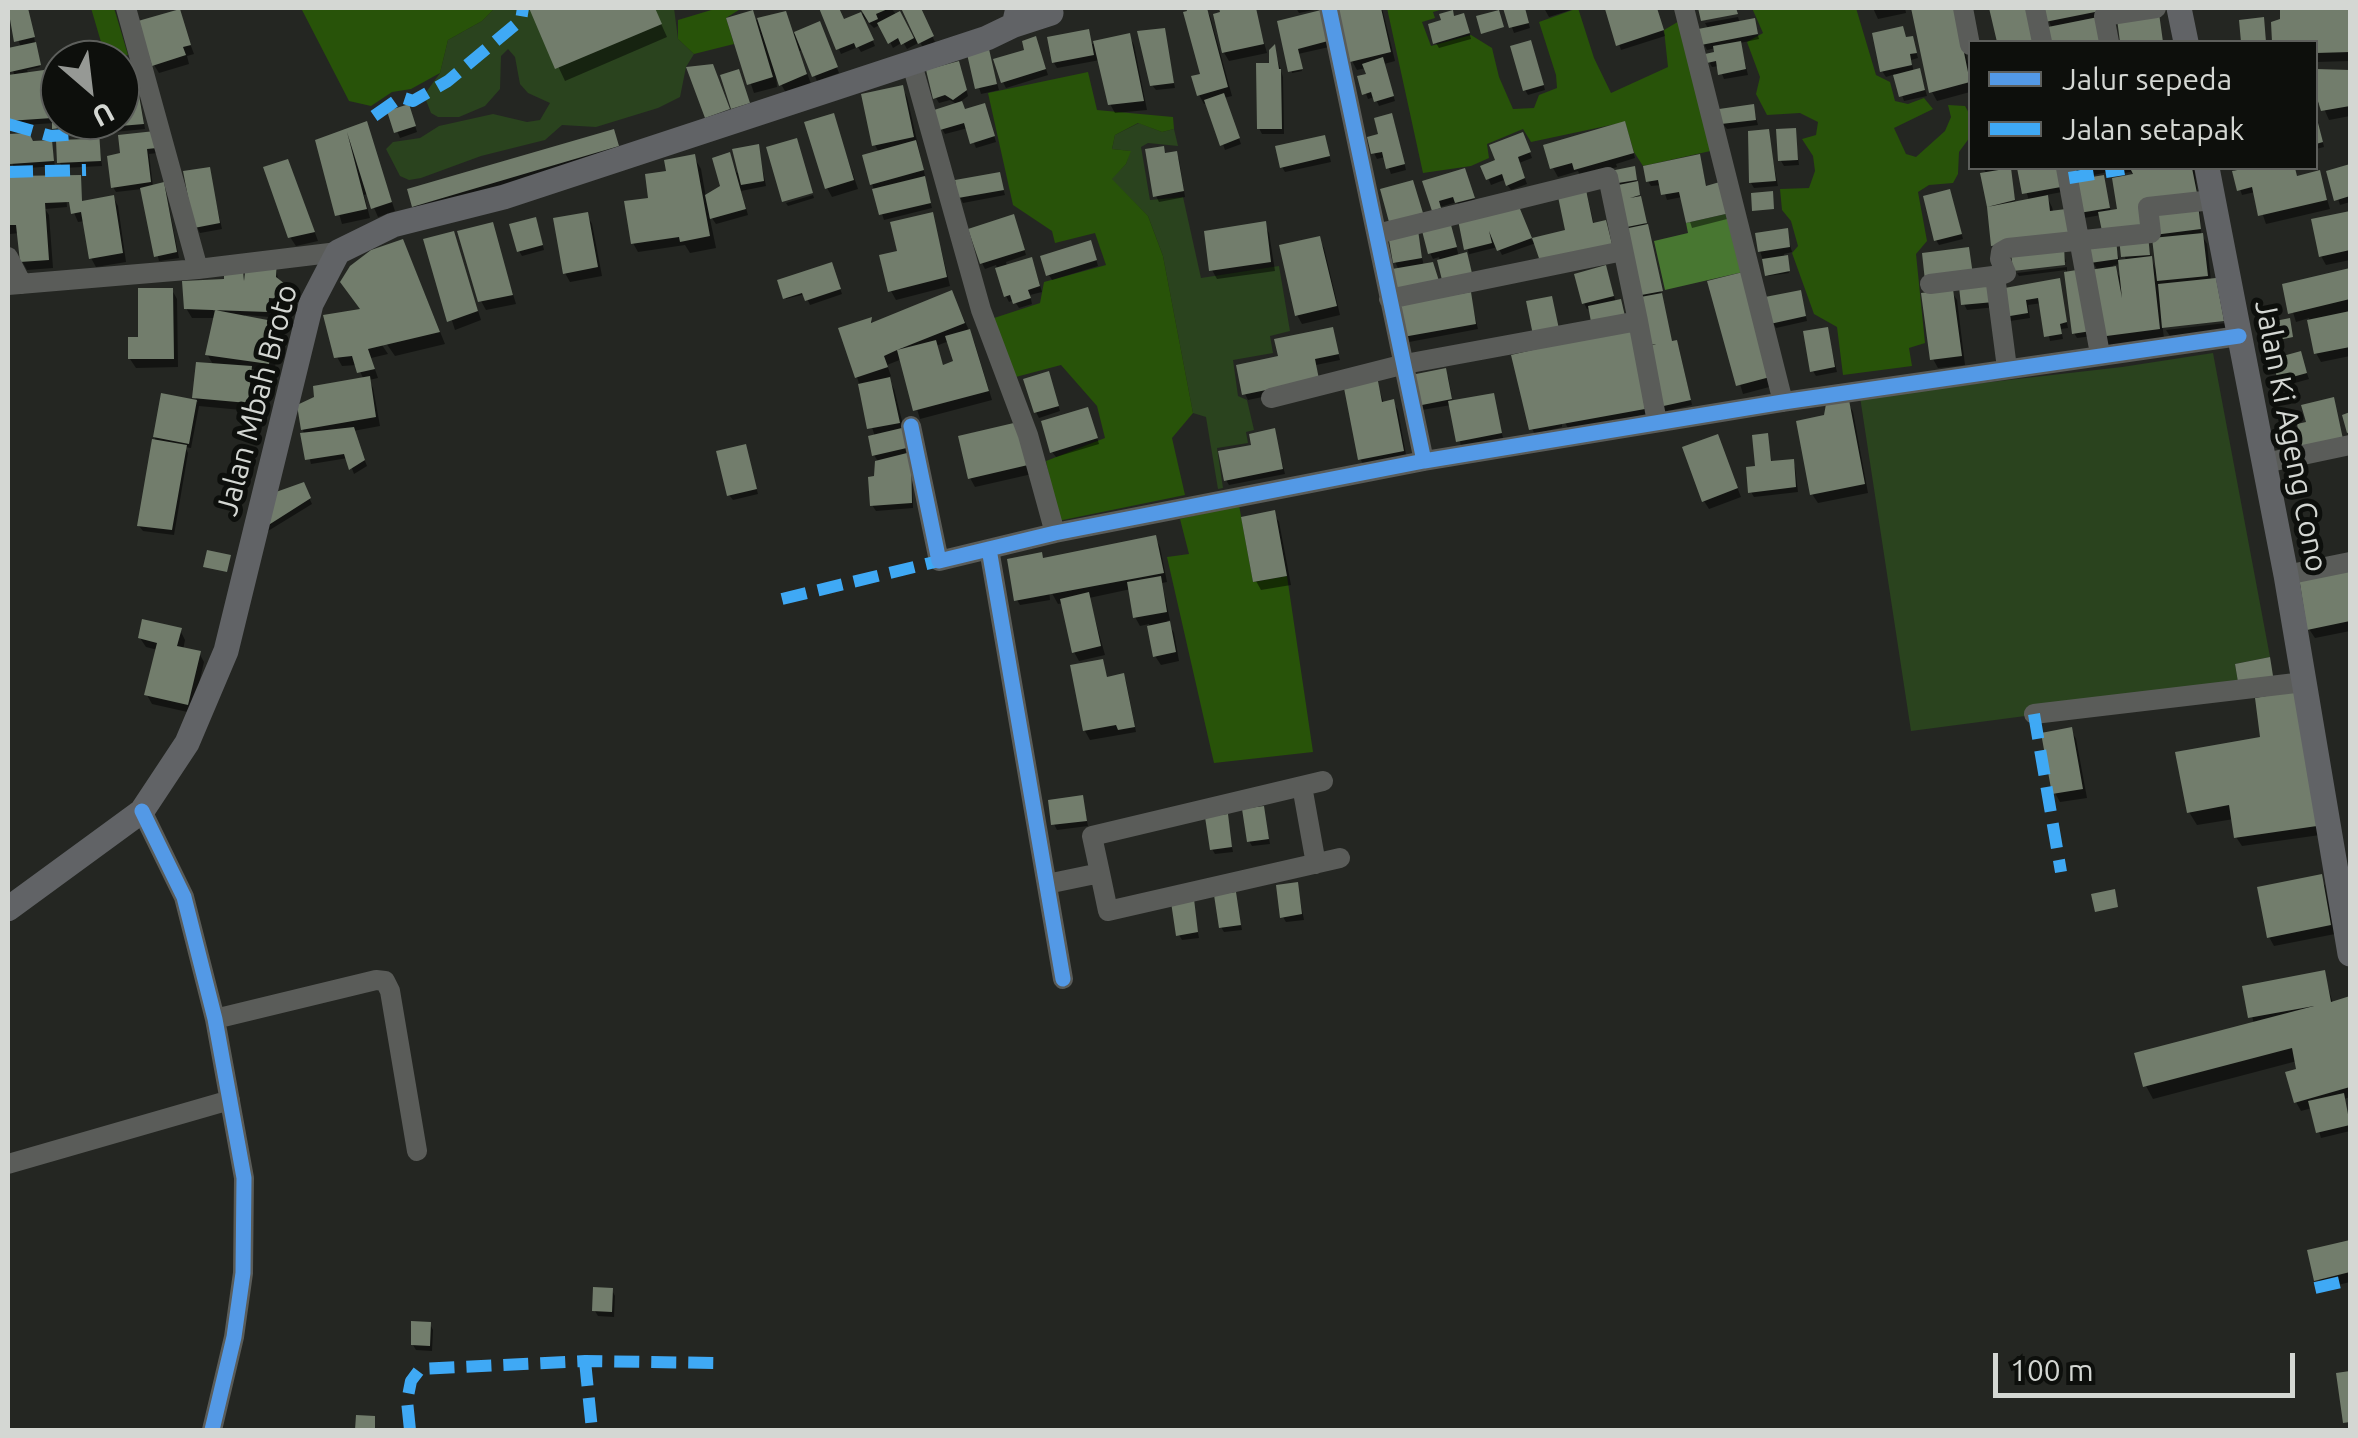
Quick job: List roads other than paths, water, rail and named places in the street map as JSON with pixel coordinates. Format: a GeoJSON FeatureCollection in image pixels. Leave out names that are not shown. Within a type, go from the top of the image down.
{"type":"FeatureCollection","features":[{"type":"Feature","properties":{"kind":"main road"},"geometry":{"type":"LineString","coordinates":[[2178,8],[2186,40]]}},
{"type":"Feature","properties":{"kind":"main road"},"geometry":{"type":"LineString","coordinates":[[338,252],[392,226],[504,197],[912,64],[1016,16],[1057,9]]}},
{"type":"Feature","properties":{"kind":"main road","name":"Jalan Ki Ageng Cono"},"geometry":{"type":"LineString","coordinates":[[2207,170],[2286,576],[2350,954]]}},
{"type":"Feature","properties":{"kind":"main road","name":"Jalan Mbah Broto"},"geometry":{"type":"LineString","coordinates":[[8,909],[142,811],[187,743],[226,651],[311,304],[338,252]]}},
{"type":"Feature","properties":{"kind":"street"},"geometry":{"type":"LineString","coordinates":[[126,8],[198,270]]}},
{"type":"Feature","properties":{"kind":"street"},"geometry":{"type":"LineString","coordinates":[[1329,8],[1424,461]]}},
{"type":"Feature","properties":{"kind":"street"},"geometry":{"type":"LineString","coordinates":[[1684,8],[1782,402]]}},
{"type":"Feature","properties":{"kind":"street"},"geometry":{"type":"LineString","coordinates":[[1964,8],[1969,40]]}},
{"type":"Feature","properties":{"kind":"street"},"geometry":{"type":"LineString","coordinates":[[2036,8],[2042,40]]}},
{"type":"Feature","properties":{"kind":"street"},"geometry":{"type":"LineString","coordinates":[[2108,40],[2104,16],[2156,8]]}},
{"type":"Feature","properties":{"kind":"street"},"geometry":{"type":"LineString","coordinates":[[912,64],[981,310],[1028,435],[1055,534]]}},
{"type":"Feature","properties":{"kind":"street"},"geometry":{"type":"LineString","coordinates":[[2066,170],[2100,354]]}},
{"type":"Feature","properties":{"kind":"street"},"geometry":{"type":"LineString","coordinates":[[1376,234],[1608,177],[1657,422]]}},
{"type":"Feature","properties":{"kind":"street"},"geometry":{"type":"LineString","coordinates":[[1930,284],[2006,273],[2000,259],[2001,252],[2008,248],[2151,233],[2148,207],[2212,200]]}},
{"type":"Feature","properties":{"kind":"street"},"geometry":{"type":"LineString","coordinates":[[1389,299],[1623,251]]}},
{"type":"Feature","properties":{"kind":"street"},"geometry":{"type":"LineString","coordinates":[[8,257],[15,285],[198,270],[338,252]]}},
{"type":"Feature","properties":{"kind":"street"},"geometry":{"type":"LineString","coordinates":[[1995,276],[2007,368]]}},
{"type":"Feature","properties":{"kind":"street"},"geometry":{"type":"LineString","coordinates":[[1271,398],[1405,364],[1638,321]]}},
{"type":"Feature","properties":{"kind":"street"},"geometry":{"type":"LineString","coordinates":[[911,426],[939,562],[1055,534],[1424,461],[1782,402],[2239,336]]}},
{"type":"Feature","properties":{"kind":"street"},"geometry":{"type":"LineString","coordinates":[[2265,463],[2350,446]]}},
{"type":"Feature","properties":{"kind":"street"},"geometry":{"type":"LineString","coordinates":[[989,550],[1064,978]]}},
{"type":"Feature","properties":{"kind":"street"},"geometry":{"type":"LineString","coordinates":[[2286,576],[2350,562]]}},
{"type":"Feature","properties":{"kind":"street"},"geometry":{"type":"LineString","coordinates":[[2034,714],[2304,682]]}},
{"type":"Feature","properties":{"kind":"street"},"geometry":{"type":"LineString","coordinates":[[1316,864],[1313,783],[1092,836],[1108,911],[1316,864],[1340,858]]}},
{"type":"Feature","properties":{"kind":"street"},"geometry":{"type":"LineString","coordinates":[[142,811],[184,897],[214,1019],[244,1178],[243,1273],[234,1337],[212,1430]]}},
{"type":"Feature","properties":{"kind":"street"},"geometry":{"type":"LineString","coordinates":[[1047,884],[1100,872]]}},
{"type":"Feature","properties":{"kind":"street"},"geometry":{"type":"LineString","coordinates":[[214,1019],[385,981],[390,991],[417,1152]]}},
{"type":"Feature","properties":{"kind":"street"},"geometry":{"type":"LineString","coordinates":[[8,1164],[230,1100]]}}]}
